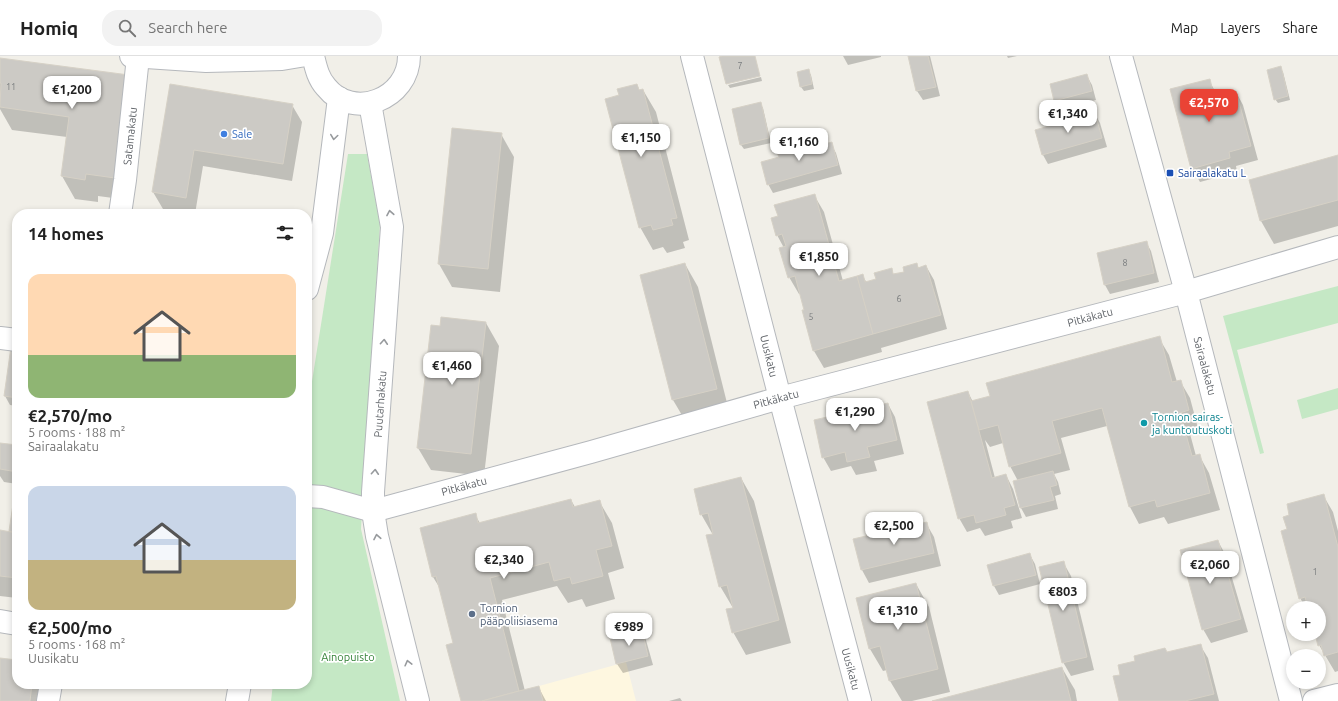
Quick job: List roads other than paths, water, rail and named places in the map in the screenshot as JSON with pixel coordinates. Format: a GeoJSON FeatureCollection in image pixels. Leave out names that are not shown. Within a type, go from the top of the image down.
{"type":"FeatureCollection","features":[{"type":"Feature","properties":{"kind":"street"},"geometry":{"type":"LineString","coordinates":[[135,57],[206,61],[282,59],[300,56]]}},
{"type":"Feature","properties":{"kind":"street"},"geometry":{"type":"LineString","coordinates":[[313,56],[318,75],[327,88],[339,98],[354,104],[370,103],[386,98],[398,87],[406,74],[412,57]]}},
{"type":"Feature","properties":{"kind":"street","name":"Uusikatu"},"geometry":{"type":"LineString","coordinates":[[692,56],[860,701]]}},
{"type":"Feature","properties":{"kind":"street","name":"Sairaalakatu"},"geometry":{"type":"LineString","coordinates":[[1121,56],[1186,292],[1291,701]]}},
{"type":"Feature","properties":{"kind":"street","name":"Satamakatu"},"geometry":{"type":"LineString","coordinates":[[121,209],[126,172],[135,57]]}},
{"type":"Feature","properties":{"kind":"street"},"geometry":{"type":"LineString","coordinates":[[312,270],[322,233],[339,98]]}},
{"type":"Feature","properties":{"kind":"street","name":"Puutarhakatu"},"geometry":{"type":"LineString","coordinates":[[370,103],[392,227],[373,492],[373,511],[382,562],[418,701]]}},
{"type":"Feature","properties":{"kind":"street","name":"Pitkäkatu"},"geometry":{"type":"LineString","coordinates":[[373,511],[591,452],[780,398],[1186,292],[1338,248]]}},
{"type":"Feature","properties":{"kind":"street"},"geometry":{"type":"LineString","coordinates":[[0,338],[12,339]]}},
{"type":"Feature","properties":{"kind":"street"},"geometry":{"type":"LineString","coordinates":[[312,496],[323,497],[373,511]]}},
{"type":"Feature","properties":{"kind":"street"},"geometry":{"type":"LineString","coordinates":[[0,621],[12,623]]}},
{"type":"Feature","properties":{"kind":"street"},"geometry":{"type":"LineString","coordinates":[[48,701],[50,689]]}},
{"type":"Feature","properties":{"kind":"street"},"geometry":{"type":"LineString","coordinates":[[237,701],[239,689]]}},
{"type":"Feature","properties":{"kind":"street"},"geometry":{"type":"LineString","coordinates":[[1314,701],[1338,695]]}},
{"type":"Feature","properties":{"kind":"place","name":"Sale"},"geometry":{"type":"Point","coordinates":[224,134]}},
{"type":"Feature","properties":{"kind":"place","name":"Sairaalakatu L"},"geometry":{"type":"Point","coordinates":[1170,173]}},
{"type":"Feature","properties":{"kind":"place","name":"Tornion sairas- ja kuntoutuskoti"},"geometry":{"type":"Point","coordinates":[1144,423]}},
{"type":"Feature","properties":{"kind":"place","name":"Tornion pääpoliisiasema"},"geometry":{"type":"Point","coordinates":[472,614]}},
{"type":"Feature","properties":{"kind":"park label","name":"Ainopuisto"},"geometry":{"type":"Point","coordinates":[348,657]}}]}
